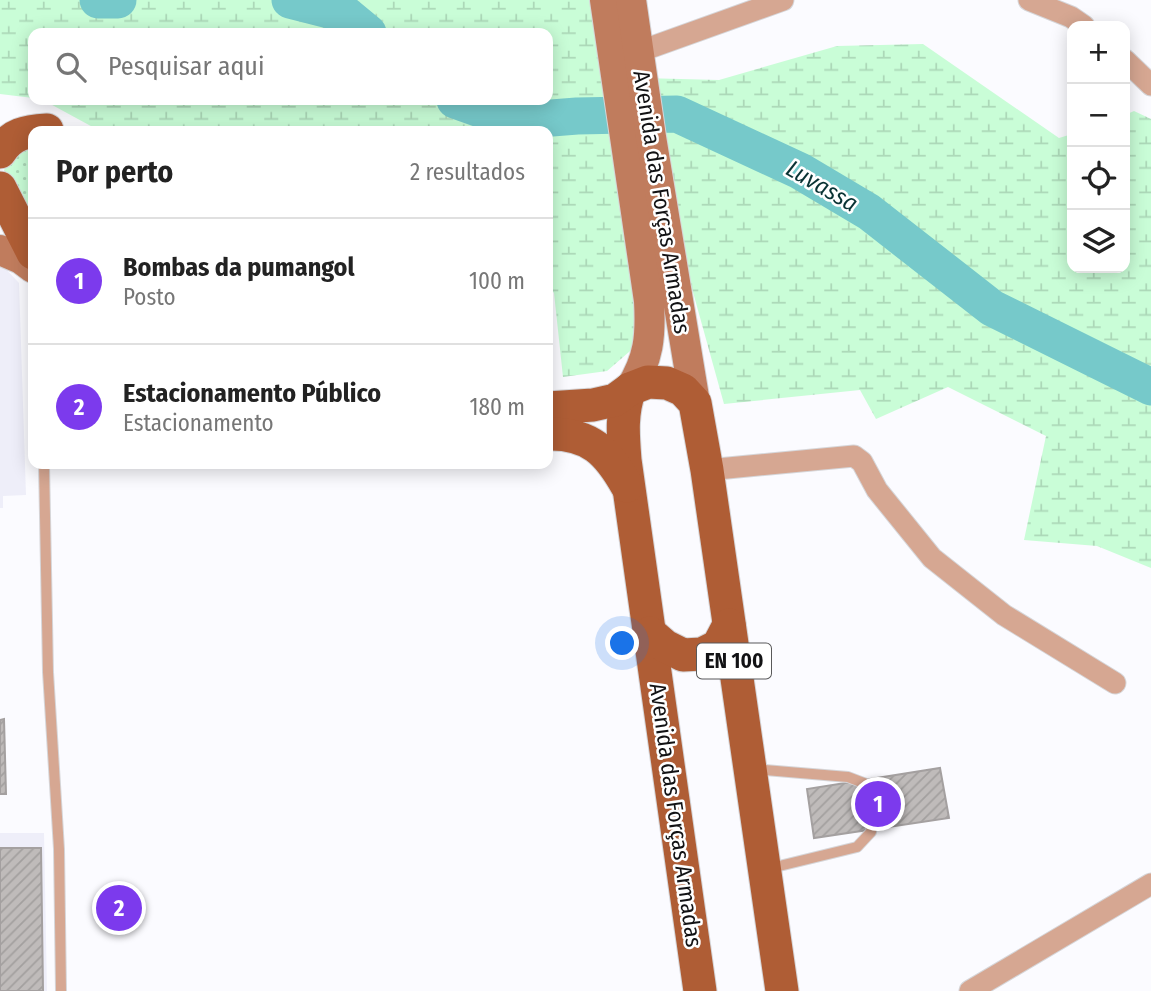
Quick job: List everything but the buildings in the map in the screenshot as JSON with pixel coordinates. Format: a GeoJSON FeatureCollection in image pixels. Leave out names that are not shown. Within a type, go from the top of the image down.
{"type":"FeatureCollection","features":[{"type":"Feature","properties":{"kind":"main road","name":"Avenida das Forças Armadas"},"geometry":{"type":"LineString","coordinates":[[604,0],[632,70]]}},
{"type":"Feature","properties":{"kind":"main road","name":"Avenida das Forças Armadas"},"geometry":{"type":"LineString","coordinates":[[631,0],[632,70],[651,333],[644,362],[624,407],[622,433],[700,991]]}},
{"type":"Feature","properties":{"kind":"main road"},"geometry":{"type":"LineString","coordinates":[[0,120],[28,126]]}},
{"type":"Feature","properties":{"kind":"main road"},"geometry":{"type":"LineString","coordinates":[[0,152],[7,141],[28,132]]}},
{"type":"Feature","properties":{"kind":"main road","name":"Avenida das Forças Armadas"},"geometry":{"type":"LineString","coordinates":[[638,139],[707,470],[782,991]]}},
{"type":"Feature","properties":{"kind":"main road"},"geometry":{"type":"LineString","coordinates":[[0,188],[28,243]]}},
{"type":"Feature","properties":{"kind":"main road"},"geometry":{"type":"LineString","coordinates":[[0,250],[28,264]]}},
{"type":"Feature","properties":{"kind":"main road"},"geometry":{"type":"LineString","coordinates":[[553,408],[593,405],[615,400],[630,389],[648,382],[667,383],[683,390],[695,403]]}},
{"type":"Feature","properties":{"kind":"main road"},"geometry":{"type":"LineString","coordinates":[[553,435],[577,437],[604,451],[630,492]]}},
{"type":"Feature","properties":{"kind":"main road","name":"EN 100"},"geometry":{"type":"LineString","coordinates":[[650,633],[665,646],[682,655],[702,654],[718,646],[729,625]]}},
{"type":"Feature","properties":{"kind":"street"},"geometry":{"type":"LineString","coordinates":[[632,70],[783,0]]}},
{"type":"Feature","properties":{"kind":"street"},"geometry":{"type":"LineString","coordinates":[[1028,0],[1078,14]]}},
{"type":"Feature","properties":{"kind":"street"},"geometry":{"type":"LineString","coordinates":[[1130,65],[1151,85]]}},
{"type":"Feature","properties":{"kind":"street"},"geometry":{"type":"LineString","coordinates":[[707,470],[854,456],[862,462],[877,490],[932,558],[1004,615],[1115,683]]}},
{"type":"Feature","properties":{"kind":"street"},"geometry":{"type":"LineString","coordinates":[[970,991],[1151,884]]}},
{"type":"Feature","properties":{"kind":"lane"},"geometry":{"type":"LineString","coordinates":[[44,469],[48,672],[58,849],[61,991]]}},
{"type":"Feature","properties":{"kind":"lane"},"geometry":{"type":"LineString","coordinates":[[44,482],[50,469]]}},
{"type":"Feature","properties":{"kind":"lane"},"geometry":{"type":"LineString","coordinates":[[750,768],[848,777],[869,785],[874,808],[871,832],[857,847],[765,870]]}},
{"type":"Feature","properties":{"kind":"shaded area"},"geometry":{"type":"Polygon","coordinates":[[[0,263],[19,283],[26,495],[3,496],[3,508],[0,508],[0,263]]]}},
{"type":"Feature","properties":{"kind":"shaded area"},"geometry":{"type":"Polygon","coordinates":[[[0,833],[44,833],[47,991],[0,991],[0,833]]]}},
{"type":"Feature","properties":{"kind":"green space"},"geometry":{"type":"Polygon","coordinates":[[[0,0],[605,0],[642,78],[719,80],[837,46],[923,44],[1059,138],[1067,136],[1067,273],[1130,273],[1130,113],[1134,111],[1151,119],[1151,568],[1097,546],[1024,540],[1046,436],[948,387],[876,419],[860,390],[724,404],[650,137],[651,333],[607,371],[563,377],[553,292],[553,126],[91,126],[52,105],[553,105],[553,28],[28,28],[28,97],[0,94],[0,0]]]}},
{"type":"Feature","properties":{"kind":"green space"},"geometry":{"type":"Polygon","coordinates":[[[28,144],[28,219],[6,183],[4,167],[28,144]]]}},
{"type":"Feature","properties":{"kind":"waterway","name":"Luvassa"},"geometry":{"type":"LineString","coordinates":[[98,0],[118,0]]}},
{"type":"Feature","properties":{"kind":"waterway","name":"Luvassa"},"geometry":{"type":"LineString","coordinates":[[290,0],[345,14],[362,28]]}},
{"type":"Feature","properties":{"kind":"waterway","name":"Luvassa"},"geometry":{"type":"LineString","coordinates":[[469,105],[514,121],[577,116],[677,114],[800,171],[869,212],[992,308],[1151,387]]}},
{"type":"Feature","properties":{"kind":"place","name":"Bombas da pumangol"},"geometry":{"type":"Point","coordinates":[878,804]}},
{"type":"Feature","properties":{"kind":"place","name":"Estacionamento Público"},"geometry":{"type":"Point","coordinates":[119,908]}}]}
